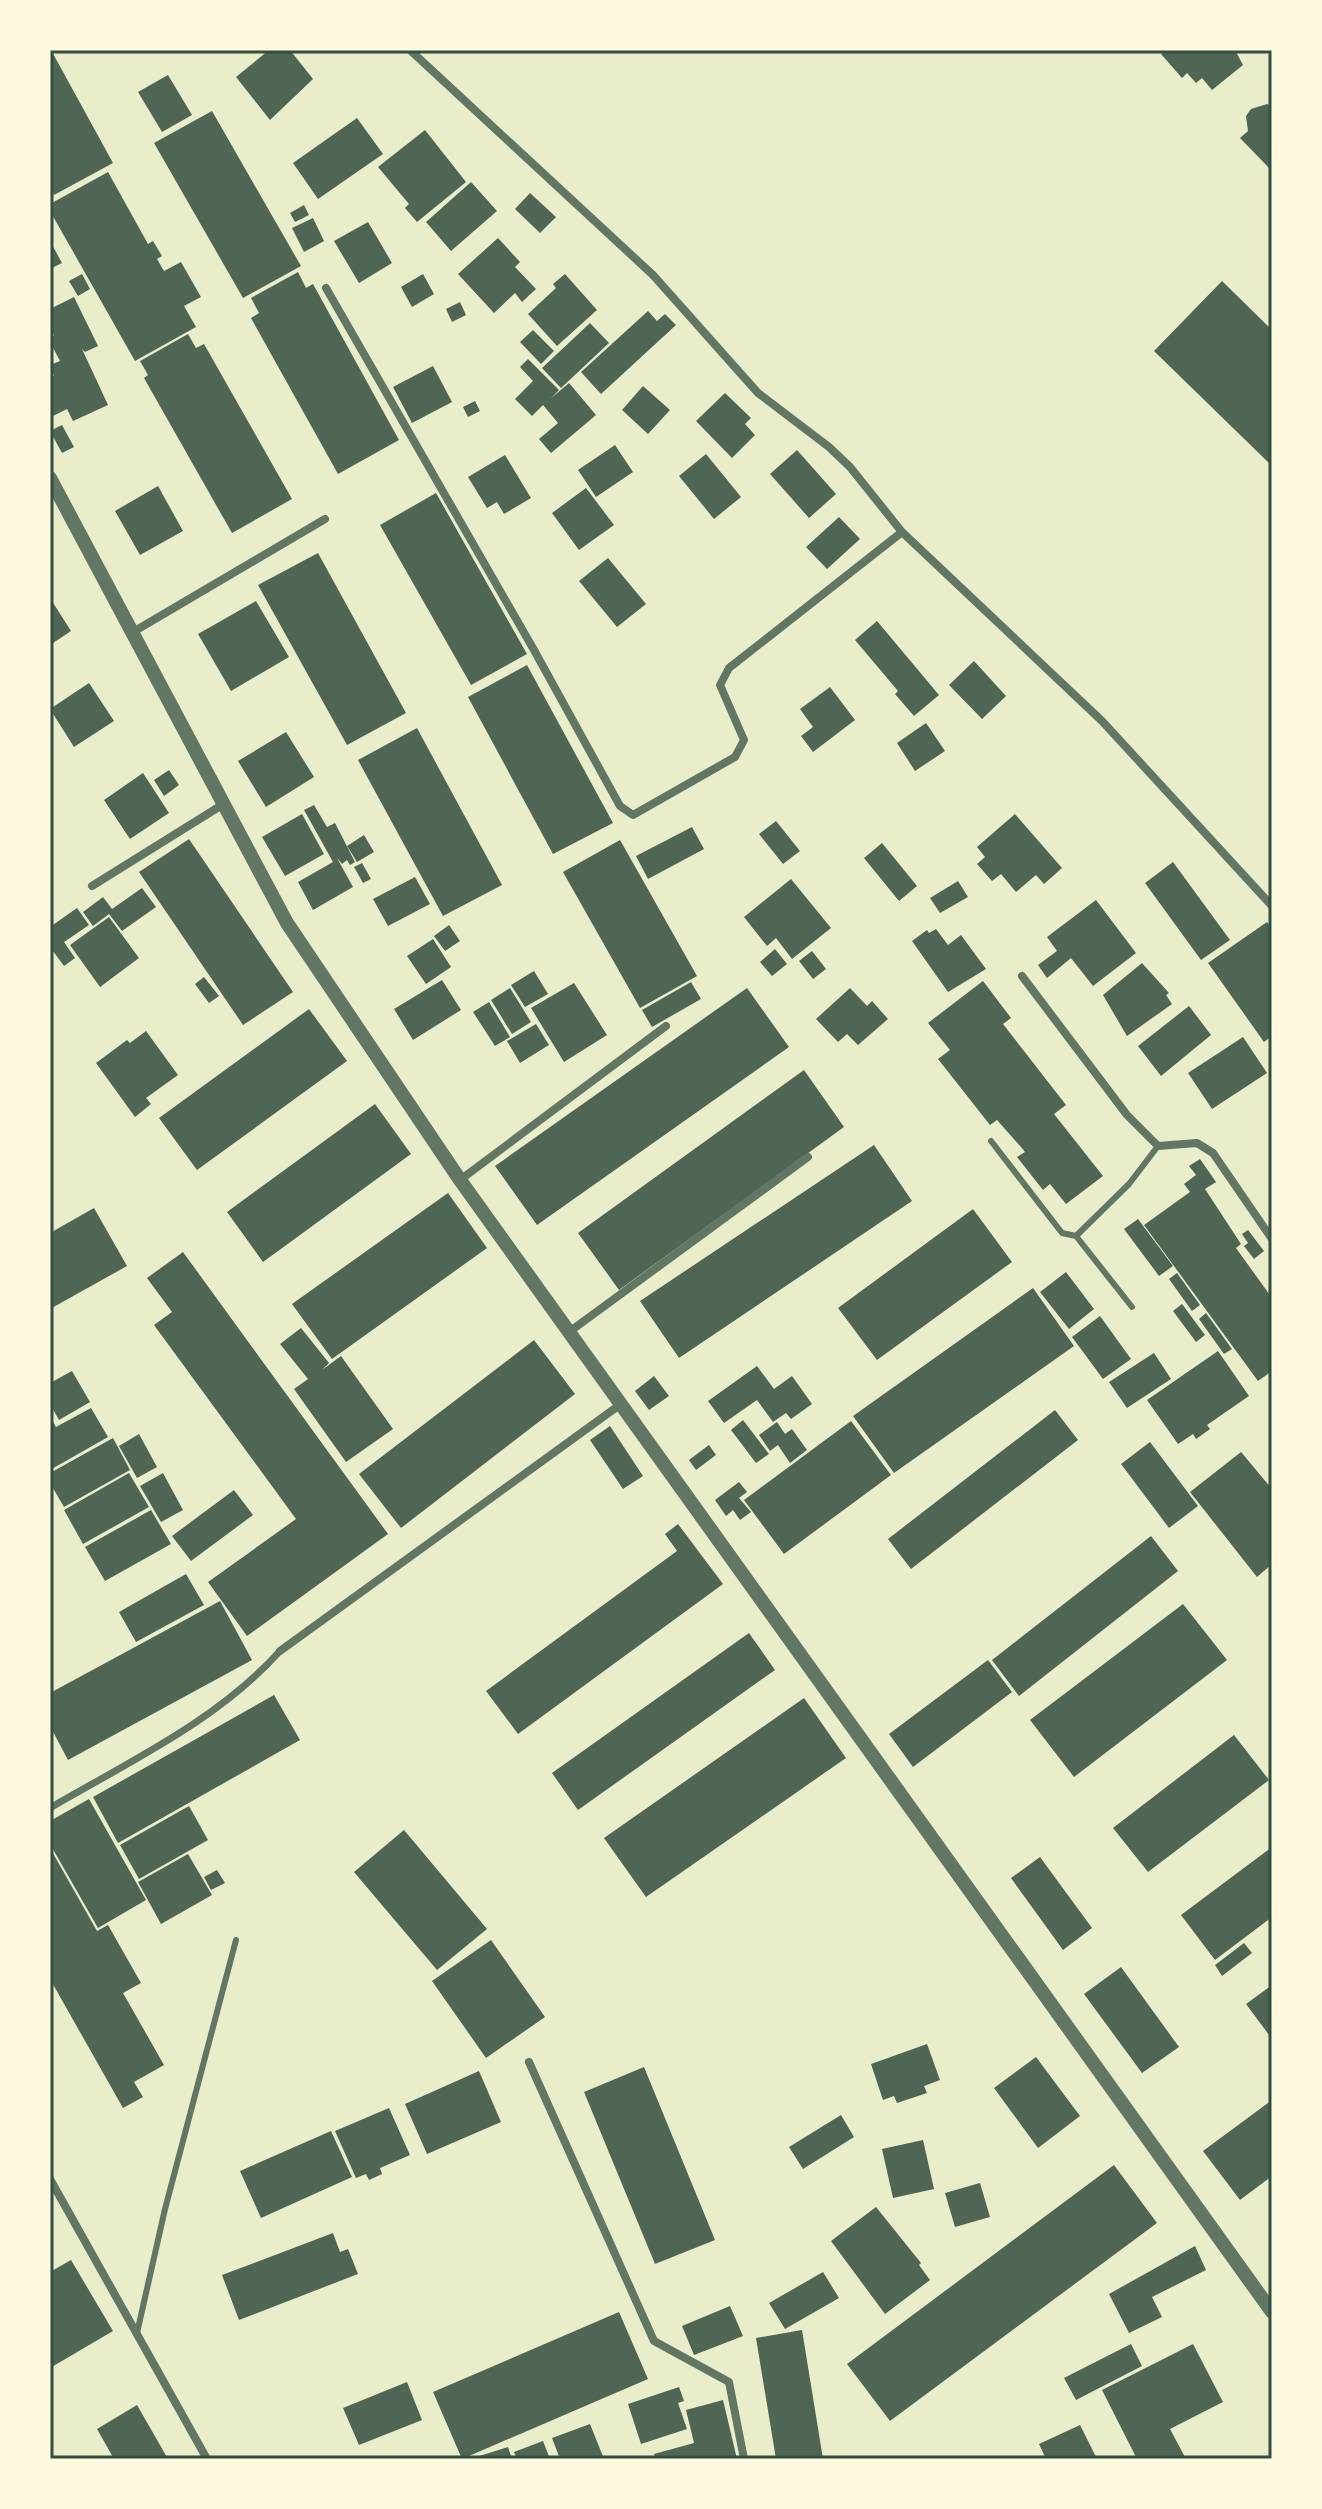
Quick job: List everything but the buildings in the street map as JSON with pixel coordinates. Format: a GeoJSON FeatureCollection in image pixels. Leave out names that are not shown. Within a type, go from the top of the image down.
{"type":"FeatureCollection","features":[{"type":"Feature","properties":{"kind":"street"},"geometry":{"type":"LineString","coordinates":[[410,50],[653,275],[758,393],[829,447],[902,532],[1102,721],[1272,906]]}},
{"type":"Feature","properties":{"kind":"street"},"geometry":{"type":"LineString","coordinates":[[326,288],[620,806],[633,815],[735,757],[744,740],[720,685],[729,668],[902,532]]}},
{"type":"Feature","properties":{"kind":"street"},"geometry":{"type":"LineString","coordinates":[[50,478],[287,923],[460,1180],[1272,2312]]}},
{"type":"Feature","properties":{"kind":"street"},"geometry":{"type":"LineString","coordinates":[[133,632],[325,519]]}},
{"type":"Feature","properties":{"kind":"street"},"geometry":{"type":"LineString","coordinates":[[92,886],[222,805]]}},
{"type":"Feature","properties":{"kind":"street"},"geometry":{"type":"LineString","coordinates":[[1022,976],[1127,1115],[1158,1146],[1197,1143],[1213,1153],[1272,1239]]}},
{"type":"Feature","properties":{"kind":"street"},"geometry":{"type":"LineString","coordinates":[[460,1180],[666,1026]]}},
{"type":"Feature","properties":{"kind":"street"},"geometry":{"type":"LineString","coordinates":[[569,1332],[808,1157]]}},
{"type":"Feature","properties":{"kind":"street"},"geometry":{"type":"LineString","coordinates":[[50,1808],[221,1708],[255,1679],[280,1651],[622,1404]]}},
{"type":"Feature","properties":{"kind":"street"},"geometry":{"type":"LineString","coordinates":[[529,2062],[654,2341],[729,2382],[744,2459]]}},
{"type":"Feature","properties":{"kind":"street"},"geometry":{"type":"LineString","coordinates":[[50,2179],[207,2459]]}},
{"type":"Feature","properties":{"kind":"lane"},"geometry":{"type":"LineString","coordinates":[[991,1141],[1062,1233],[1076,1236],[1132,1307]]}},
{"type":"Feature","properties":{"kind":"lane"},"geometry":{"type":"LineString","coordinates":[[1076,1236],[1129,1184],[1158,1146]]}},
{"type":"Feature","properties":{"kind":"lane"},"geometry":{"type":"LineString","coordinates":[[137,2333],[165,2209],[236,1940]]}}]}
